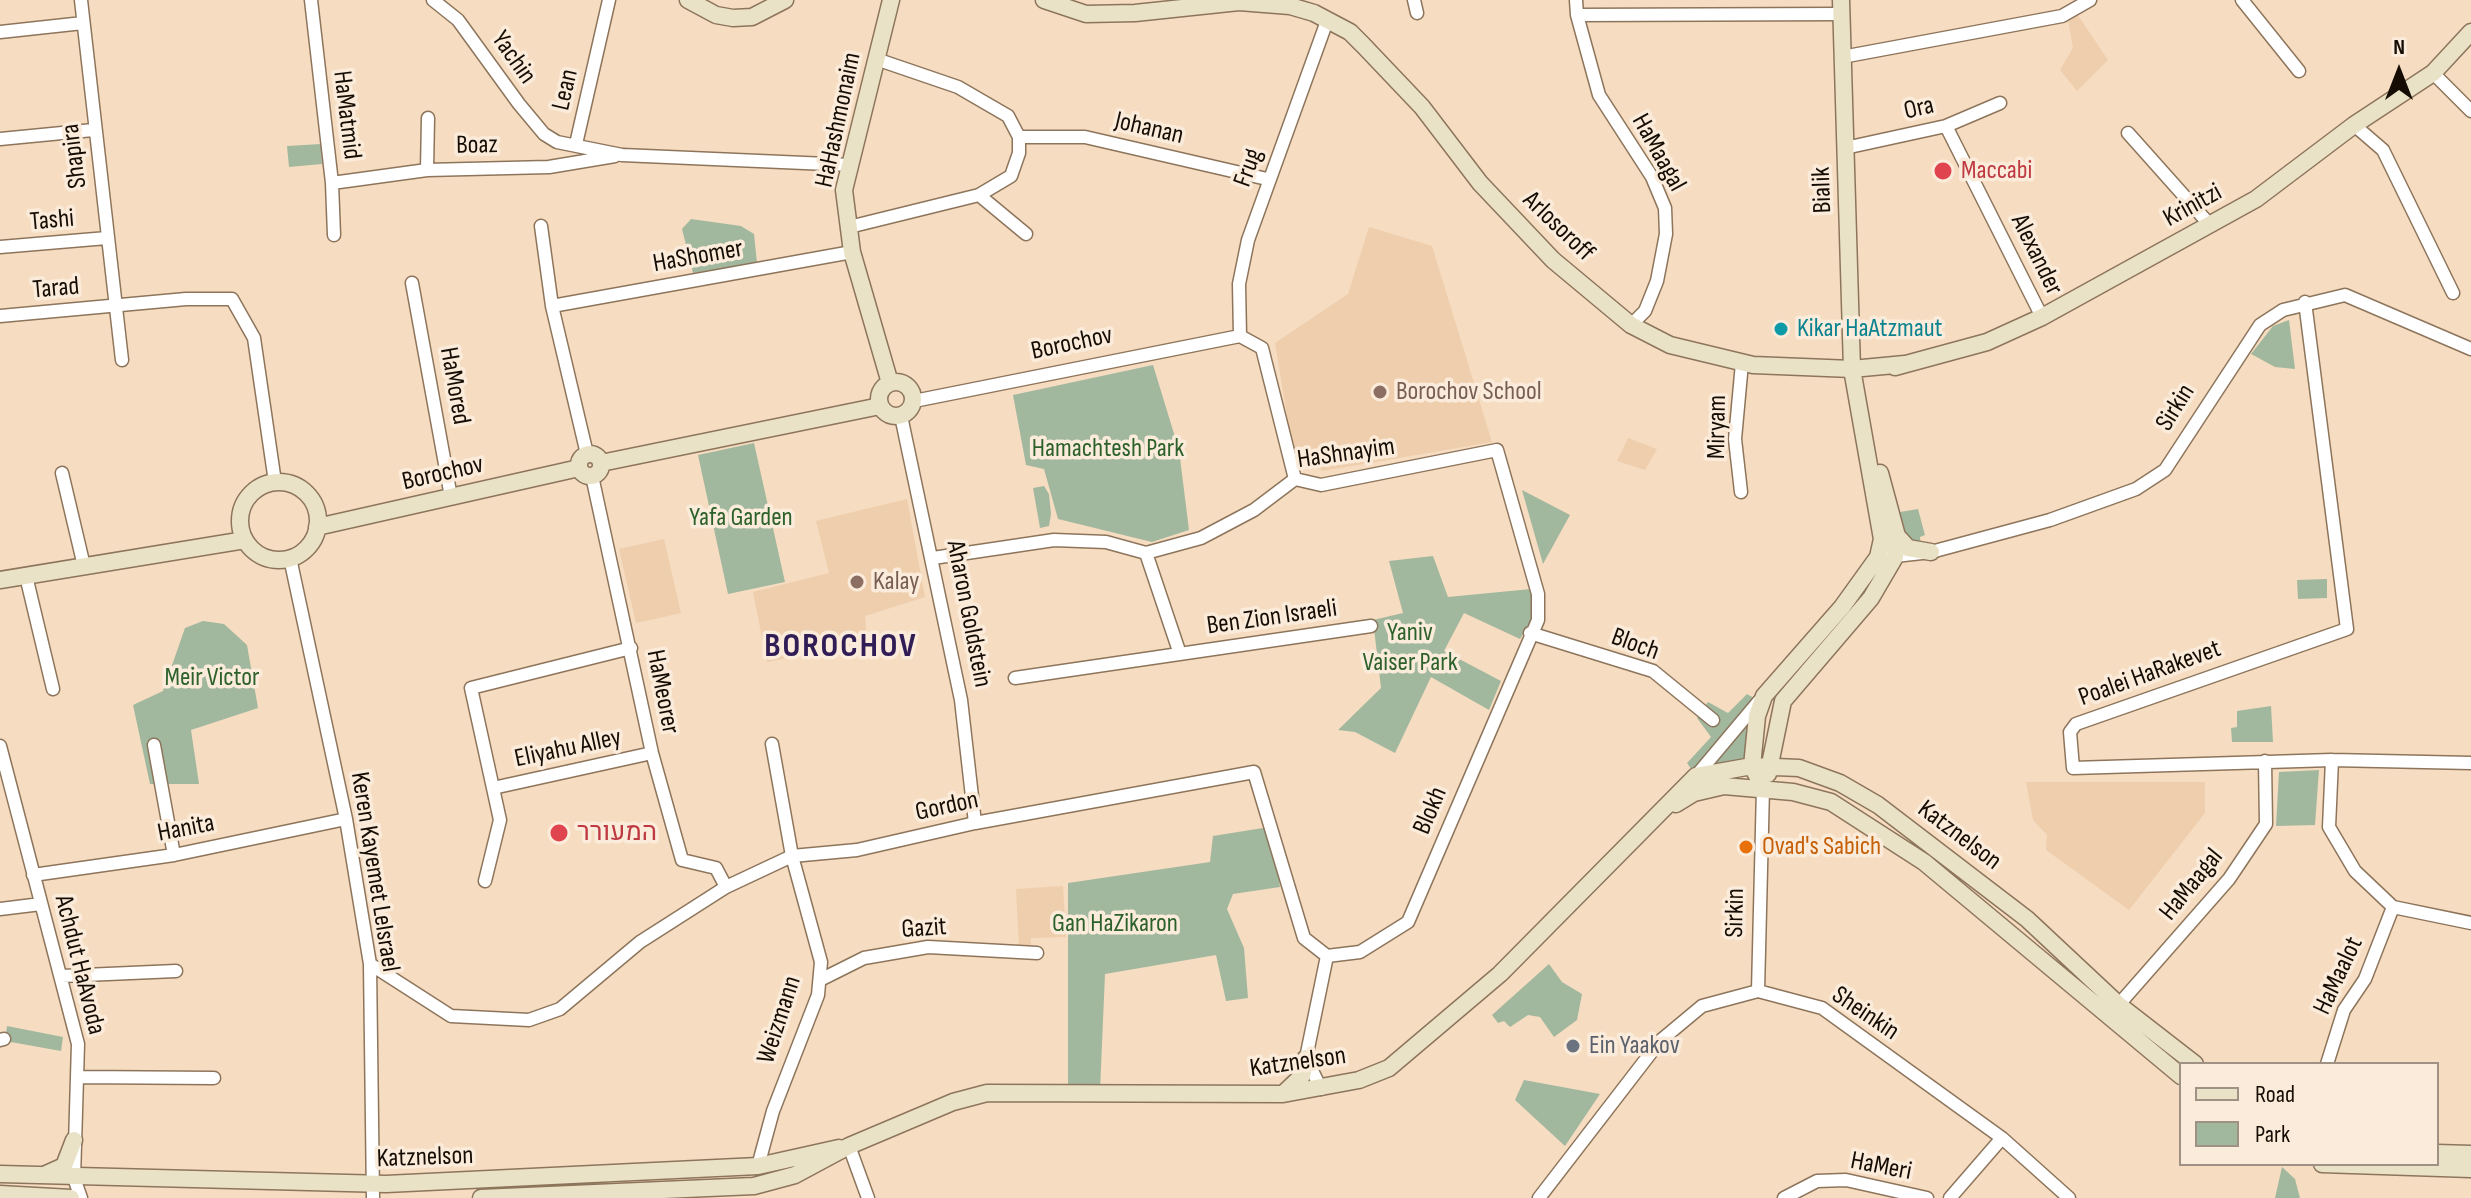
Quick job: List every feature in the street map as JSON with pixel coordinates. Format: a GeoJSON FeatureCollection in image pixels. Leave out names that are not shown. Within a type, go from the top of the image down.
{"type":"FeatureCollection","features":[{"type":"Feature","properties":{"kind":"street","name":"Shapira"},"geometry":{"type":"LineString","coordinates":[[81,0],[93,130],[122,360]]}},
{"type":"Feature","properties":{"kind":"street","name":"HaMatmid"},"geometry":{"type":"LineString","coordinates":[[311,0],[332,183],[334,235]]}},
{"type":"Feature","properties":{"kind":"street","name":"Yachin"},"geometry":{"type":"LineString","coordinates":[[433,0],[458,20],[519,104],[544,134],[557,142]]}},
{"type":"Feature","properties":{"kind":"street","name":"Lean"},"geometry":{"type":"LineString","coordinates":[[549,167],[557,142],[576,144],[609,0]]}},
{"type":"Feature","properties":{"kind":"street"},"geometry":{"type":"LineString","coordinates":[[688,0],[716,15],[733,18],[752,17],[785,0]]}},
{"type":"Feature","properties":{"kind":"street","name":"HaHashmonaim"},"geometry":{"type":"LineString","coordinates":[[852,252],[844,190],[891,0]]}},
{"type":"Feature","properties":{"kind":"street","name":"Arlosoroff"},"geometry":{"type":"LineString","coordinates":[[1044,0],[1086,14],[1135,13],[1239,2],[1290,6],[1317,12],[1350,32],[1422,107],[1480,183],[1553,260],[1631,325],[1670,345],[1772,373],[1853,374]]}},
{"type":"Feature","properties":{"kind":"street","name":"HaMaagal"},"geometry":{"type":"LineString","coordinates":[[1576,0],[1577,15],[1599,95],[1652,177],[1665,208],[1666,234],[1657,281],[1645,311],[1631,325]]}},
{"type":"Feature","properties":{"kind":"street"},"geometry":{"type":"LineString","coordinates":[[1842,57],[2090,0]]}},
{"type":"Feature","properties":{"kind":"street"},"geometry":{"type":"LineString","coordinates":[[2242,0],[2299,71]]}},
{"type":"Feature","properties":{"kind":"street"},"geometry":{"type":"LineString","coordinates":[[1577,15],[1841,7]]}},
{"type":"Feature","properties":{"kind":"street","name":"Bialik"},"geometry":{"type":"LineString","coordinates":[[1841,7],[1853,374],[1882,539],[1878,557]]}},
{"type":"Feature","properties":{"kind":"street","name":"Frug"},"geometry":{"type":"LineString","coordinates":[[1240,336],[1239,284],[1248,240],[1317,12]]}},
{"type":"Feature","properties":{"kind":"street"},"geometry":{"type":"LineString","coordinates":[[0,32],[83,23]]}},
{"type":"Feature","properties":{"kind":"street","name":"Krinitzi"},"geometry":{"type":"LineString","coordinates":[[1853,374],[1987,342],[2042,317],[2210,225],[2256,199],[2354,125],[2433,73],[2471,32]]}},
{"type":"Feature","properties":{"kind":"street"},"geometry":{"type":"LineString","coordinates":[[849,227],[979,195],[1011,176],[1019,153],[1019,137],[1008,116],[958,87],[876,59]]}},
{"type":"Feature","properties":{"kind":"street"},"geometry":{"type":"LineString","coordinates":[[2433,73],[2471,111]]}},
{"type":"Feature","properties":{"kind":"street","name":"Ora"},"geometry":{"type":"LineString","coordinates":[[1845,148],[1946,126],[2000,103]]}},
{"type":"Feature","properties":{"kind":"street"},"geometry":{"type":"LineString","coordinates":[[427,170],[428,118]]}},
{"type":"Feature","properties":{"kind":"street"},"geometry":{"type":"LineString","coordinates":[[2354,125],[2383,150],[2453,293]]}},
{"type":"Feature","properties":{"kind":"street","name":"Alexander"},"geometry":{"type":"LineString","coordinates":[[1946,126],[2042,317]]}},
{"type":"Feature","properties":{"kind":"street"},"geometry":{"type":"LineString","coordinates":[[0,139],[93,130]]}},
{"type":"Feature","properties":{"kind":"street"},"geometry":{"type":"LineString","coordinates":[[2128,133],[2210,225]]}},
{"type":"Feature","properties":{"kind":"street","name":"Johanan"},"geometry":{"type":"LineString","coordinates":[[1019,137],[1085,137],[1267,179]]}},
{"type":"Feature","properties":{"kind":"street","name":"Boaz"},"geometry":{"type":"LineString","coordinates":[[576,144],[622,155],[850,165]]}},
{"type":"Feature","properties":{"kind":"street","name":"Boaz"},"geometry":{"type":"LineString","coordinates":[[332,183],[427,170],[549,167],[622,155]]}},
{"type":"Feature","properties":{"kind":"street"},"geometry":{"type":"LineString","coordinates":[[979,195],[1026,234]]}},
{"type":"Feature","properties":{"kind":"street","name":"HaMeorer"},"geometry":{"type":"LineString","coordinates":[[541,226],[552,306],[631,648],[652,753],[682,860],[716,868],[726,887]]}},
{"type":"Feature","properties":{"kind":"street","name":"Tashi"},"geometry":{"type":"LineString","coordinates":[[0,247],[107,238]]}},
{"type":"Feature","properties":{"kind":"street"},"geometry":{"type":"LineString","coordinates":[[852,252],[890,383]]}},
{"type":"Feature","properties":{"kind":"street","name":"HaShomer"},"geometry":{"type":"LineString","coordinates":[[552,306],[852,252]]}},
{"type":"Feature","properties":{"kind":"street","name":"HaMored"},"geometry":{"type":"LineString","coordinates":[[412,283],[451,497]]}},
{"type":"Feature","properties":{"kind":"street","name":"Sirkin"},"geometry":{"type":"LineString","coordinates":[[1878,557],[1931,552],[2064,515],[2136,489],[2165,470],[2260,325],[2283,310],[2305,302],[2345,295],[2471,349]]}},
{"type":"Feature","properties":{"kind":"street"},"geometry":{"type":"LineString","coordinates":[[116,306],[232,299],[254,338],[275,482]]}},
{"type":"Feature","properties":{"kind":"street","name":"Poalei HaRakevet"},"geometry":{"type":"LineString","coordinates":[[2305,302],[2347,629],[2076,724],[2070,732],[2073,768],[2332,760],[2471,763]]}},
{"type":"Feature","properties":{"kind":"street","name":"Tarad"},"geometry":{"type":"LineString","coordinates":[[0,316],[116,306]]}},
{"type":"Feature","properties":{"kind":"street"},"geometry":{"type":"LineString","coordinates":[[1240,336],[1262,348],[1295,479]]}},
{"type":"Feature","properties":{"kind":"street","name":"Borochov"},"geometry":{"type":"LineString","coordinates":[[914,401],[1240,336]]}},
{"type":"Feature","properties":{"kind":"street","name":"Miryam"},"geometry":{"type":"LineString","coordinates":[[1741,492],[1735,439],[1747,364]]}},
{"type":"Feature","properties":{"kind":"street","name":"Bialik"},"geometry":{"type":"LineString","coordinates":[[1853,374],[1897,536],[1895,557]]}},
{"type":"Feature","properties":{"kind":"street"},"geometry":{"type":"LineString","coordinates":[[890,383],[907,385],[914,401],[901,416],[886,414],[880,406],[880,392],[890,383]]}},
{"type":"Feature","properties":{"kind":"street","name":"Borochov"},"geometry":{"type":"LineString","coordinates":[[317,527],[590,465],[880,406]]}},
{"type":"Feature","properties":{"kind":"street","name":"Aharon Goldstein"},"geometry":{"type":"LineString","coordinates":[[901,416],[961,700],[975,823]]}},
{"type":"Feature","properties":{"kind":"street","name":"HaShnayim"},"geometry":{"type":"LineString","coordinates":[[1146,553],[1201,538],[1254,510],[1295,479],[1321,485],[1497,450],[1538,594],[1538,620],[1530,633]]}},
{"type":"Feature","properties":{"kind":"street"},"geometry":{"type":"LineString","coordinates":[[62,473],[84,566]]}},
{"type":"Feature","properties":{"kind":"street"},"geometry":{"type":"LineString","coordinates":[[275,482],[286,483],[307,494],[318,515],[317,527],[308,547],[290,558],[264,557],[245,540],[240,515],[252,493],[275,482]]}},
{"type":"Feature","properties":{"kind":"street"},"geometry":{"type":"LineString","coordinates":[[1897,536],[1908,548],[1931,552]]}},
{"type":"Feature","properties":{"kind":"street"},"geometry":{"type":"LineString","coordinates":[[0,580],[245,540]]}},
{"type":"Feature","properties":{"kind":"street"},"geometry":{"type":"LineString","coordinates":[[933,558],[1054,540],[1106,542],[1146,553]]}},
{"type":"Feature","properties":{"kind":"street","name":"Ben Zion Israeli"},"geometry":{"type":"LineString","coordinates":[[1146,553],[1180,654]]}},
{"type":"Feature","properties":{"kind":"street"},"geometry":{"type":"LineString","coordinates":[[1696,776],[1842,607],[1878,557]]}},
{"type":"Feature","properties":{"kind":"street","name":"Sirkin"},"geometry":{"type":"LineString","coordinates":[[1758,991],[1763,788],[1771,765],[1777,719],[1783,701],[1871,598],[1895,557]]}},
{"type":"Feature","properties":{"kind":"street","name":"Keren Kayemet LeIsrael"},"geometry":{"type":"LineString","coordinates":[[290,558],[346,819],[370,964],[373,1191]]}},
{"type":"Feature","properties":{"kind":"street"},"geometry":{"type":"LineString","coordinates":[[26,576],[53,689]]}},
{"type":"Feature","properties":{"kind":"street","name":"Ben Zion Israeli"},"geometry":{"type":"LineString","coordinates":[[1015,678],[1371,626]]}},
{"type":"Feature","properties":{"kind":"street","name":"Bloch"},"geometry":{"type":"LineString","coordinates":[[1530,633],[1653,671],[1713,720]]}},
{"type":"Feature","properties":{"kind":"street","name":"Blokh"},"geometry":{"type":"LineString","coordinates":[[1327,956],[1360,952],[1408,922],[1530,633]]}},
{"type":"Feature","properties":{"kind":"street"},"geometry":{"type":"LineString","coordinates":[[485,881],[500,820],[471,688],[631,648]]}},
{"type":"Feature","properties":{"kind":"street"},"geometry":{"type":"LineString","coordinates":[[1752,766],[1757,716],[1764,696]]}},
{"type":"Feature","properties":{"kind":"street","name":"Weizmann"},"geometry":{"type":"LineString","coordinates":[[753,1192],[773,1111],[818,995],[821,962],[792,856],[772,744]]}},
{"type":"Feature","properties":{"kind":"street"},"geometry":{"type":"LineString","coordinates":[[154,745],[174,855]]}},
{"type":"Feature","properties":{"kind":"street","name":"Achdut HaAvoda"},"geometry":{"type":"LineString","coordinates":[[0,746],[78,1044],[74,1178],[81,1198]]}},
{"type":"Feature","properties":{"kind":"street","name":"Eliyahu Alley"},"geometry":{"type":"LineString","coordinates":[[493,788],[652,753]]}},
{"type":"Feature","properties":{"kind":"street"},"geometry":{"type":"LineString","coordinates":[[2332,760],[2329,827],[2355,871],[2393,907],[2471,923]]}},
{"type":"Feature","properties":{"kind":"street","name":"HaMaagal"},"geometry":{"type":"LineString","coordinates":[[2107,1018],[2229,879],[2266,824],[2265,761]]}},
{"type":"Feature","properties":{"kind":"street","name":"Sirkin"},"geometry":{"type":"LineString","coordinates":[[1752,766],[1763,788]]}},
{"type":"Feature","properties":{"kind":"street","name":"Katznelson"},"geometry":{"type":"LineString","coordinates":[[481,1198],[753,1192],[795,1175],[849,1146],[953,1102],[987,1093],[1283,1094],[1321,1089],[1389,1068],[1500,974],[1696,776],[1752,766],[1799,768],[1840,783],[1878,805],[2027,919],[2119,1005],[2192,1062]]}},
{"type":"Feature","properties":{"kind":"street","name":"Gordon"},"geometry":{"type":"LineString","coordinates":[[370,964],[451,1016],[529,1020],[560,1009],[640,942],[726,887],[792,856],[857,850],[975,823],[1254,772],[1304,938],[1327,956]]}},
{"type":"Feature","properties":{"kind":"street","name":"Katznelson"},"geometry":{"type":"LineString","coordinates":[[1661,813],[1694,793],[1724,786],[1763,788],[1831,802],[1924,862],[2015,935],[2107,1018],[2179,1074]]}},
{"type":"Feature","properties":{"kind":"street","name":"Hanita"},"geometry":{"type":"LineString","coordinates":[[33,875],[174,855],[346,819]]}},
{"type":"Feature","properties":{"kind":"street"},"geometry":{"type":"LineString","coordinates":[[0,909],[41,904]]}},
{"type":"Feature","properties":{"kind":"street","name":"HaMaalot"},"geometry":{"type":"LineString","coordinates":[[2328,1062],[2344,1010],[2365,979],[2393,907]]}},
{"type":"Feature","properties":{"kind":"street","name":"Gazit"},"geometry":{"type":"LineString","coordinates":[[820,980],[864,958],[928,947],[1037,953]]}},
{"type":"Feature","properties":{"kind":"street"},"geometry":{"type":"LineString","coordinates":[[1283,1094],[1302,1076],[1327,956]]}},
{"type":"Feature","properties":{"kind":"street"},"geometry":{"type":"LineString","coordinates":[[62,976],[176,971]]}},
{"type":"Feature","properties":{"kind":"street","name":"Sheinkin"},"geometry":{"type":"LineString","coordinates":[[1539,1198],[1660,1041],[1702,1006],[1758,991],[1822,1008],[2002,1138],[2069,1198]]}},
{"type":"Feature","properties":{"kind":"street"},"geometry":{"type":"LineString","coordinates":[[1306,1058],[1312,1076],[1321,1089]]}},
{"type":"Feature","properties":{"kind":"street"},"geometry":{"type":"LineString","coordinates":[[77,1077],[214,1078]]}},
{"type":"Feature","properties":{"kind":"street"},"geometry":{"type":"LineString","coordinates":[[1950,1198],[2002,1138]]}},
{"type":"Feature","properties":{"kind":"street"},"geometry":{"type":"LineString","coordinates":[[39,1176],[64,1166],[74,1140]]}},
{"type":"Feature","properties":{"kind":"street"},"geometry":{"type":"LineString","coordinates":[[849,1146],[868,1198]]}},
{"type":"Feature","properties":{"kind":"street","name":"Katznelson"},"geometry":{"type":"LineString","coordinates":[[0,1174],[373,1191],[758,1166],[849,1146]]}},
{"type":"Feature","properties":{"kind":"street"},"geometry":{"type":"LineString","coordinates":[[2439,1154],[2468,1162]]}},
{"type":"Feature","properties":{"kind":"street"},"geometry":{"type":"LineString","coordinates":[[2439,1162],[2468,1162]]}},
{"type":"Feature","properties":{"kind":"street","name":"HaMeri"},"geometry":{"type":"LineString","coordinates":[[1784,1198],[1817,1181],[1846,1180],[1927,1198]]}},
{"type":"Feature","properties":{"kind":"street"},"geometry":{"type":"LineString","coordinates":[[0,1194],[71,1198]]}},
{"type":"Feature","properties":{"kind":"shaded area"},"geometry":{"type":"Polygon","coordinates":[[[2077,14],[2108,60],[2077,91],[2060,70],[2073,48],[2068,19],[2077,14]]]}},
{"type":"Feature","properties":{"kind":"shaded area","name":"Borochov School"},"geometry":{"type":"Polygon","coordinates":[[[1369,227],[1432,246],[1492,442],[1323,471],[1293,452],[1275,343],[1348,294],[1369,227]]]}},
{"type":"Feature","properties":{"kind":"shaded area"},"geometry":{"type":"Polygon","coordinates":[[[1628,438],[1657,449],[1645,470],[1617,461],[1628,438]]]}},
{"type":"Feature","properties":{"kind":"shaded area","name":"Kalay"},"geometry":{"type":"Polygon","coordinates":[[[907,499],[925,597],[865,616],[867,642],[767,662],[753,592],[829,573],[816,521],[907,499]]]}},
{"type":"Feature","properties":{"kind":"shaded area"},"geometry":{"type":"Polygon","coordinates":[[[664,539],[681,613],[636,623],[619,549],[664,539]]]}},
{"type":"Feature","properties":{"kind":"shaded area"},"geometry":{"type":"Polygon","coordinates":[[[2026,782],[2205,782],[2205,813],[2129,910],[2046,850],[2047,835],[2033,820],[2026,782]]]}},
{"type":"Feature","properties":{"kind":"shaded area"},"geometry":{"type":"Polygon","coordinates":[[[1063,886],[1066,937],[1031,938],[1031,947],[1019,947],[1016,889],[1063,886]]]}},
{"type":"Feature","properties":{"kind":"green space"},"geometry":{"type":"Polygon","coordinates":[[[321,144],[322,164],[289,167],[287,146],[321,144]]]}},
{"type":"Feature","properties":{"kind":"green space"},"geometry":{"type":"Polygon","coordinates":[[[691,219],[741,226],[754,234],[757,263],[693,273],[682,229],[691,219]]]}},
{"type":"Feature","properties":{"kind":"green space"},"geometry":{"type":"Polygon","coordinates":[[[2289,320],[2295,369],[2275,367],[2251,354],[2273,326],[2289,320]]]}},
{"type":"Feature","properties":{"kind":"green space","name":"Hamachtesh Park"},"geometry":{"type":"Polygon","coordinates":[[[1153,365],[1179,450],[1189,530],[1152,542],[1058,519],[1044,469],[1026,465],[1013,395],[1153,365]]]}},
{"type":"Feature","properties":{"kind":"green space","name":"Yafa Garden"},"geometry":{"type":"Polygon","coordinates":[[[754,443],[785,582],[728,594],[698,455],[754,443]]]}},
{"type":"Feature","properties":{"kind":"green space"},"geometry":{"type":"Polygon","coordinates":[[[1044,486],[1049,494],[1051,514],[1049,526],[1040,528],[1033,488],[1044,486]]]}},
{"type":"Feature","properties":{"kind":"green space"},"geometry":{"type":"Polygon","coordinates":[[[1522,490],[1570,515],[1543,564],[1522,490]]]}},
{"type":"Feature","properties":{"kind":"green space"},"geometry":{"type":"Polygon","coordinates":[[[1918,509],[1925,535],[1920,537],[1921,548],[1907,538],[1900,512],[1918,509]]]}},
{"type":"Feature","properties":{"kind":"green space","name":"Yaniv Vaiser Park"},"geometry":{"type":"Polygon","coordinates":[[[1433,556],[1448,597],[1531,589],[1533,618],[1520,639],[1464,613],[1444,651],[1501,681],[1489,710],[1431,677],[1395,753],[1355,732],[1338,730],[1381,688],[1373,620],[1403,613],[1389,561],[1433,556]]]}},
{"type":"Feature","properties":{"kind":"green space"},"geometry":{"type":"Polygon","coordinates":[[[2327,579],[2327,598],[2298,599],[2297,580],[2327,579]]]}},
{"type":"Feature","properties":{"kind":"green space","name":"Meir Victor"},"geometry":{"type":"Polygon","coordinates":[[[203,621],[224,624],[247,645],[258,708],[191,730],[199,784],[150,784],[133,705],[163,691],[185,628],[203,621]]]}},
{"type":"Feature","properties":{"kind":"green space"},"geometry":{"type":"Polygon","coordinates":[[[1747,694],[1759,701],[1752,766],[1696,776],[1687,763],[1711,737],[1697,718],[1708,702],[1728,713],[1747,694]]]}},
{"type":"Feature","properties":{"kind":"green space"},"geometry":{"type":"Polygon","coordinates":[[[2271,706],[2273,742],[2232,742],[2231,728],[2237,727],[2237,711],[2271,706]]]}},
{"type":"Feature","properties":{"kind":"green space"},"geometry":{"type":"Polygon","coordinates":[[[2319,770],[2315,825],[2276,826],[2279,772],[2319,770]]]}},
{"type":"Feature","properties":{"kind":"green space","name":"Gan HaZikaron"},"geometry":{"type":"Polygon","coordinates":[[[1263,828],[1273,838],[1280,887],[1233,894],[1227,909],[1244,948],[1248,998],[1226,1001],[1216,955],[1105,974],[1100,1091],[1068,1089],[1068,883],[1210,862],[1213,836],[1263,828]]]}},
{"type":"Feature","properties":{"kind":"green space"},"geometry":{"type":"Polygon","coordinates":[[[1549,964],[1562,982],[1582,994],[1577,1020],[1554,1037],[1540,1017],[1528,1015],[1510,1027],[1504,1021],[1498,1023],[1492,1015],[1549,964]]]}},
{"type":"Feature","properties":{"kind":"green space"},"geometry":{"type":"Polygon","coordinates":[[[7,1026],[63,1037],[61,1051],[5,1041],[7,1026]]]}},
{"type":"Feature","properties":{"kind":"green space"},"geometry":{"type":"Polygon","coordinates":[[[1524,1080],[1600,1094],[1565,1146],[1515,1100],[1524,1080]]]}},
{"type":"Feature","properties":{"kind":"green space"},"geometry":{"type":"Polygon","coordinates":[[[2282,1167],[2295,1179],[2300,1198],[2275,1198],[2282,1167]]]}},
{"type":"Feature","properties":{"kind":"place","name":"Maccabi"},"geometry":{"type":"Point","coordinates":[1943,171]}},
{"type":"Feature","properties":{"kind":"place","name":"Kikar HaAtzmaut"},"geometry":{"type":"Point","coordinates":[1781,329]}},
{"type":"Feature","properties":{"kind":"place","name":"Borochov School"},"geometry":{"type":"Point","coordinates":[1380,392]}},
{"type":"Feature","properties":{"kind":"place","name":"Kalay"},"geometry":{"type":"Point","coordinates":[857,582]}},
{"type":"Feature","properties":{"kind":"place","name":"המעורר"},"geometry":{"type":"Point","coordinates":[559,833]}},
{"type":"Feature","properties":{"kind":"place","name":"Ovad's Sabich"},"geometry":{"type":"Point","coordinates":[1746,847]}},
{"type":"Feature","properties":{"kind":"place","name":"Ein Yaakov"},"geometry":{"type":"Point","coordinates":[1573,1046]}},
{"type":"Feature","properties":{"kind":"district","name":"BOROCHOV"},"geometry":{"type":"Point","coordinates":[841,647]}}]}
